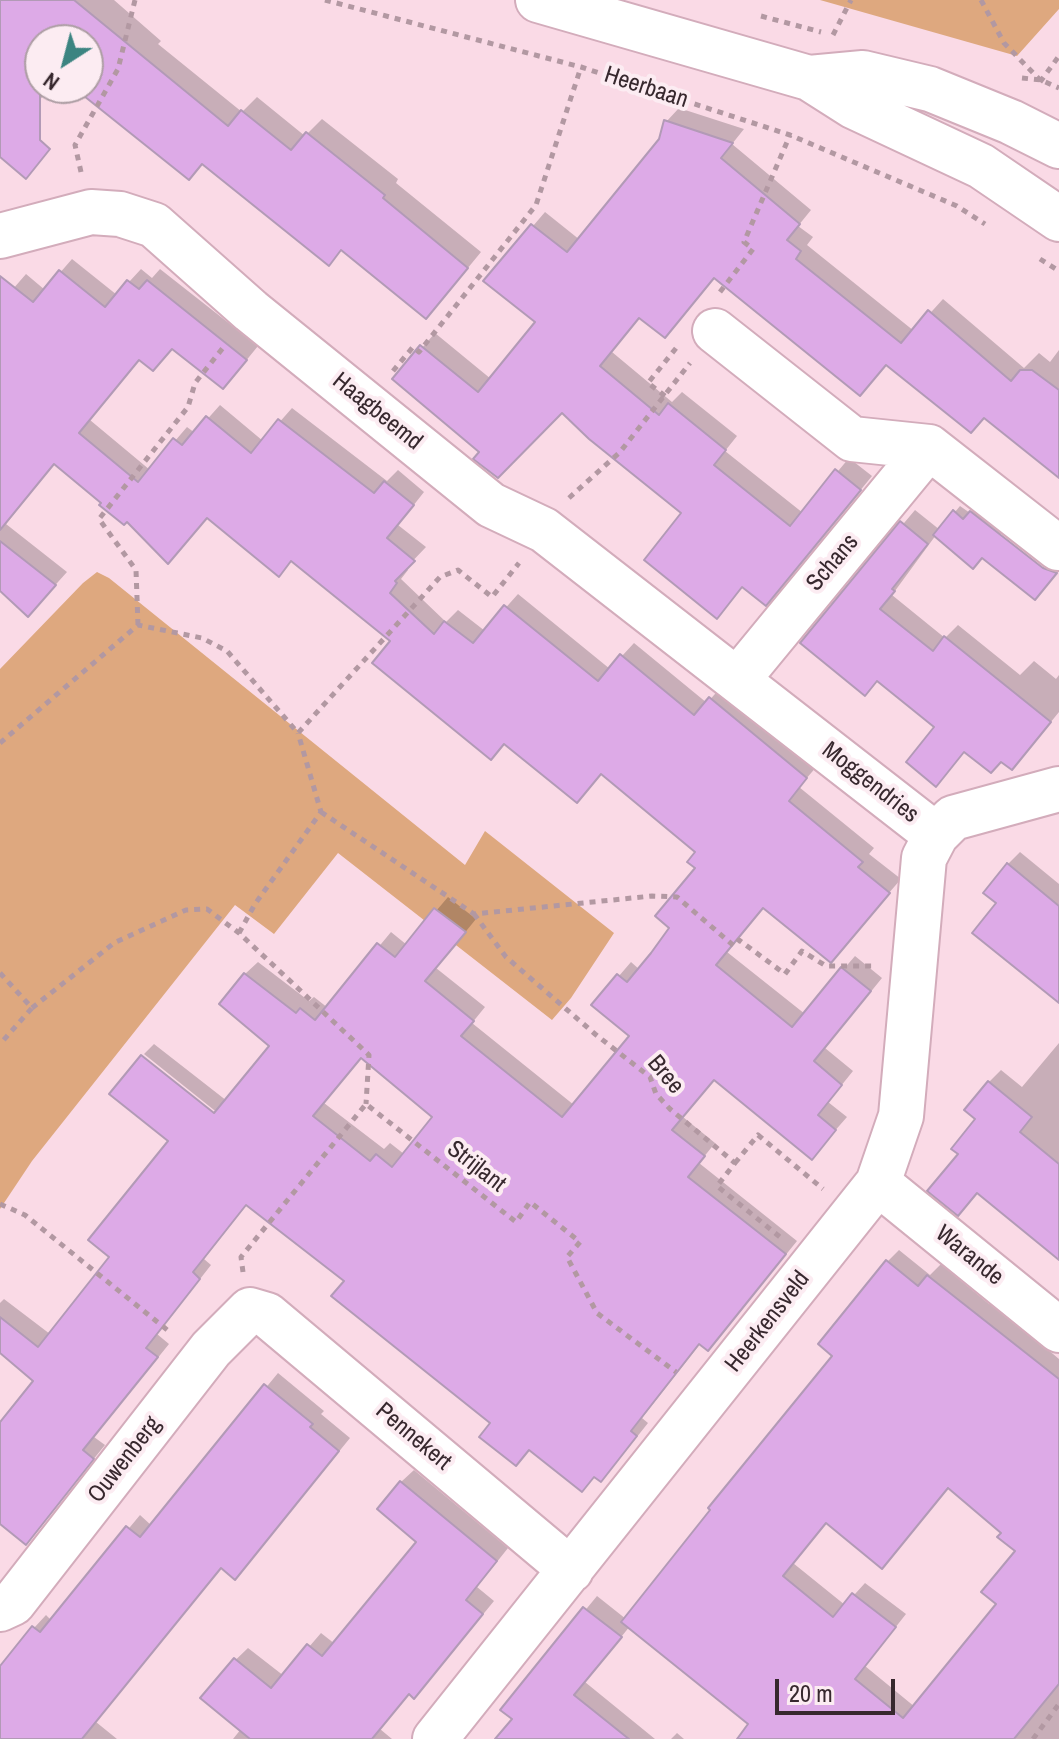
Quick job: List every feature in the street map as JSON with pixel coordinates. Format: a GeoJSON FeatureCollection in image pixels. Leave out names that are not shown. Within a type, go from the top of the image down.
{"type":"FeatureCollection","features":[{"type":"Feature","properties":{"kind":"street"},"geometry":{"type":"LineString","coordinates":[[538,0],[809,78],[853,106],[981,166],[1057,215]]}},
{"type":"Feature","properties":{"kind":"street"},"geometry":{"type":"LineString","coordinates":[[809,78],[863,73],[930,89],[1011,122],[1059,146]]}},
{"type":"Feature","properties":{"kind":"street"},"geometry":{"type":"LineString","coordinates":[[1057,215],[1059,160]]}},
{"type":"Feature","properties":{"kind":"street","name":"Haagbeemd"},"geometry":{"type":"LineString","coordinates":[[0,236],[91,212],[120,214],[154,225],[251,311],[491,505],[544,530],[738,679]]}},
{"type":"Feature","properties":{"kind":"street"},"geometry":{"type":"LineString","coordinates":[[702,325],[852,439],[929,447],[1058,548]]}},
{"type":"Feature","properties":{"kind":"street","name":"Schans"},"geometry":{"type":"LineString","coordinates":[[738,679],[929,447]]}},
{"type":"Feature","properties":{"kind":"street","name":"Moggendries"},"geometry":{"type":"LineString","coordinates":[[738,679],[936,835],[953,818],[1059,789]]}},
{"type":"Feature","properties":{"kind":"street","name":"Heerkensveld"},"geometry":{"type":"LineString","coordinates":[[435,1739],[878,1183],[901,1116],[924,858],[936,835]]}},
{"type":"Feature","properties":{"kind":"street","name":"Warande"},"geometry":{"type":"LineString","coordinates":[[878,1183],[1059,1330]]}},
{"type":"Feature","properties":{"kind":"street","name":"Ouwenberg"},"geometry":{"type":"LineString","coordinates":[[0,1609],[13,1603],[203,1360],[250,1310]]}},
{"type":"Feature","properties":{"kind":"street","name":"Pennekert"},"geometry":{"type":"LineString","coordinates":[[250,1310],[267,1315],[571,1570]]}},
{"type":"Feature","properties":{"kind":"path"},"geometry":{"type":"LineString","coordinates":[[91,212],[75,145],[118,69],[135,0]]}},
{"type":"Feature","properties":{"kind":"path","name":"Heerbaan"},"geometry":{"type":"LineString","coordinates":[[325,0],[581,67],[790,135],[957,206]]}},
{"type":"Feature","properties":{"kind":"path"},"geometry":{"type":"LineString","coordinates":[[833,35],[851,0]]}},
{"type":"Feature","properties":{"kind":"path"},"geometry":{"type":"LineString","coordinates":[[981,0],[1004,43],[1041,80]]}},
{"type":"Feature","properties":{"kind":"path"},"geometry":{"type":"LineString","coordinates":[[367,403],[413,347],[419,352],[536,205],[581,67]]}},
{"type":"Feature","properties":{"kind":"path"},"geometry":{"type":"LineString","coordinates":[[298,733],[440,577],[458,570],[492,597],[574,492],[620,452],[665,396],[702,325],[753,249],[744,242],[790,135]]}},
{"type":"Feature","properties":{"kind":"path"},"geometry":{"type":"LineString","coordinates":[[138,625],[136,570],[99,519],[188,407],[195,383],[251,311]]}},
{"type":"Feature","properties":{"kind":"path"},"geometry":{"type":"LineString","coordinates":[[665,396],[648,383],[702,325]]}},
{"type":"Feature","properties":{"kind":"path"},"geometry":{"type":"LineString","coordinates":[[138,625],[202,638],[227,651],[298,733],[321,812],[255,904],[239,933]]}},
{"type":"Feature","properties":{"kind":"path"},"geometry":{"type":"LineString","coordinates":[[0,743],[138,625]]}},
{"type":"Feature","properties":{"kind":"path","name":"Bree"},"geometry":{"type":"LineString","coordinates":[[321,812],[474,914],[506,957],[650,1077],[656,1094],[670,1109],[735,1163]]}},
{"type":"Feature","properties":{"kind":"path"},"geometry":{"type":"LineString","coordinates":[[474,914],[652,896],[677,897],[734,946],[739,940],[785,974],[802,951],[826,966],[914,965]]}},
{"type":"Feature","properties":{"kind":"path"},"geometry":{"type":"LineString","coordinates":[[0,1044],[32,1008],[114,943],[186,910],[207,909],[239,933],[369,1055],[366,1104],[241,1257],[250,1310]]}},
{"type":"Feature","properties":{"kind":"path"},"geometry":{"type":"LineString","coordinates":[[0,973],[32,1008]]}},
{"type":"Feature","properties":{"kind":"path","name":"Strijlant"},"geometry":{"type":"LineString","coordinates":[[366,1104],[516,1222],[530,1202],[580,1242],[567,1257],[597,1313],[709,1396]]}},
{"type":"Feature","properties":{"kind":"path"},"geometry":{"type":"LineString","coordinates":[[831,1195],[758,1135],[717,1186],[790,1245],[809,1222],[832,1242]]}},
{"type":"Feature","properties":{"kind":"path"},"geometry":{"type":"LineString","coordinates":[[0,1204],[25,1215],[203,1360]]}},
{"type":"Feature","properties":{"kind":"path"},"geometry":{"type":"LineString","coordinates":[[1033,1739],[1059,1704]]}},
{"type":"Feature","properties":{"kind":"shaded area"},"geometry":{"type":"Polygon","coordinates":[[[820,0],[1059,0],[1059,9],[1017,56],[820,0]]]}},
{"type":"Feature","properties":{"kind":"shaded area"},"geometry":{"type":"Polygon","coordinates":[[[97,572],[109,578],[465,865],[485,831],[614,933],[571,998],[552,1020],[338,853],[274,934],[235,905],[32,1161],[0,1209],[0,669],[97,572]]]}},
{"type":"Feature","properties":{"kind":"building"},"geometry":{"type":"Polygon","coordinates":[[[0,0],[74,0],[103,24],[24,24],[24,104],[40,104],[40,140],[50,149],[26,179],[0,157],[0,0]]]}},
{"type":"Feature","properties":{"kind":"building"},"geometry":{"type":"Polygon","coordinates":[[[104,25],[228,126],[241,110],[291,150],[306,132],[385,195],[383,198],[468,268],[426,319],[341,250],[329,266],[202,164],[189,180],[94,104],[104,104],[104,25]]]}},
{"type":"Feature","properties":{"kind":"building"},"geometry":{"type":"Polygon","coordinates":[[[664,120],[733,143],[721,158],[800,224],[787,240],[801,251],[796,259],[901,343],[928,310],[1011,381],[1020,370],[1032,370],[1059,390],[1059,478],[984,418],[971,433],[886,365],[860,396],[714,278],[665,338],[639,318],[600,366],[659,415],[668,403],[726,450],[714,465],[790,526],[835,469],[861,490],[766,606],[742,587],[717,619],[644,560],[681,513],[589,439],[562,413],[498,478],[473,459],[479,452],[392,379],[420,345],[478,392],[535,322],[483,281],[531,224],[567,252],[659,139],[664,120]]]}},
{"type":"Feature","properties":{"kind":"building"},"geometry":{"type":"Polygon","coordinates":[[[59,270],[105,307],[127,280],[139,289],[147,280],[247,360],[223,389],[172,349],[153,371],[139,360],[79,433],[138,482],[173,438],[182,445],[206,416],[251,453],[278,419],[374,493],[384,481],[414,505],[387,538],[415,561],[395,581],[397,583],[390,593],[434,634],[444,621],[473,643],[504,605],[598,681],[620,654],[694,715],[709,697],[807,778],[789,801],[863,862],[858,867],[890,893],[831,963],[763,908],[716,965],[792,1027],[841,967],[871,991],[814,1061],[842,1085],[818,1115],[836,1130],[812,1160],[714,1080],[672,1130],[705,1156],[688,1177],[786,1254],[708,1351],[699,1344],[631,1431],[637,1436],[601,1482],[594,1477],[582,1492],[529,1450],[516,1466],[479,1437],[490,1423],[331,1296],[344,1281],[246,1205],[193,1272],[200,1279],[146,1348],[158,1357],[83,1450],[94,1459],[26,1545],[0,1524],[0,1422],[33,1381],[0,1353],[0,1317],[38,1347],[109,1257],[88,1240],[168,1141],[109,1094],[141,1055],[214,1113],[269,1046],[219,1004],[244,973],[296,1013],[300,1008],[315,1020],[377,943],[395,957],[434,908],[466,932],[425,981],[474,1021],[461,1036],[562,1117],[629,1036],[591,1005],[617,974],[627,982],[651,953],[669,928],[655,916],[695,868],[687,862],[695,852],[601,774],[577,803],[504,744],[491,760],[372,663],[390,641],[291,561],[279,577],[207,518],[168,564],[127,522],[124,525],[54,464],[0,530],[0,276],[33,302],[59,270]],[[361,1058],[313,1116],[370,1161],[376,1154],[392,1167],[432,1117],[361,1058]]]}},
{"type":"Feature","properties":{"kind":"building"},"geometry":{"type":"Polygon","coordinates":[[[953,510],[963,519],[970,511],[1043,568],[1057,573],[1035,600],[982,558],[973,569],[933,535],[953,510]]]}},
{"type":"Feature","properties":{"kind":"building"},"geometry":{"type":"Polygon","coordinates":[[[900,521],[928,544],[880,609],[933,651],[944,636],[1051,722],[1012,770],[1001,762],[991,773],[964,752],[936,787],[906,762],[934,727],[877,681],[865,696],[800,643],[900,521]]]}},
{"type":"Feature","properties":{"kind":"building"},"geometry":{"type":"Polygon","coordinates":[[[0,541],[56,585],[28,617],[0,591],[0,541]]]}},
{"type":"Feature","properties":{"kind":"building"},"geometry":{"type":"Polygon","coordinates":[[[1007,863],[1059,906],[1059,1003],[972,933],[996,903],[983,893],[1007,863]]]}},
{"type":"Feature","properties":{"kind":"building"},"geometry":{"type":"Polygon","coordinates":[[[988,1081],[1032,1117],[1020,1132],[1059,1164],[1059,1260],[977,1193],[958,1216],[927,1191],[958,1154],[951,1149],[975,1119],[964,1110],[988,1081]]]}},
{"type":"Feature","properties":{"kind":"building"},"geometry":{"type":"Polygon","coordinates":[[[886,1260],[918,1286],[927,1275],[1059,1379],[1059,1684],[1014,1739],[737,1739],[748,1724],[621,1622],[710,1510],[708,1508],[832,1356],[818,1344],[886,1260]],[[948,1488],[882,1569],[826,1523],[783,1576],[833,1617],[852,1593],[896,1627],[855,1679],[903,1718],[996,1604],[981,1592],[1015,1551],[997,1537],[1001,1533],[948,1488]]]}},
{"type":"Feature","properties":{"kind":"building"},"geometry":{"type":"Polygon","coordinates":[[[264,1384],[313,1424],[310,1427],[339,1451],[235,1580],[221,1568],[82,1739],[0,1739],[0,1666],[32,1626],[40,1632],[126,1526],[140,1537],[264,1384]]]}},
{"type":"Feature","properties":{"kind":"building"},"geometry":{"type":"Polygon","coordinates":[[[400,1481],[497,1561],[466,1600],[483,1614],[414,1699],[409,1694],[372,1739],[250,1739],[200,1698],[234,1658],[271,1688],[307,1644],[322,1656],[416,1542],[377,1509],[400,1481]]]}},
{"type":"Feature","properties":{"kind":"building"},"geometry":{"type":"Polygon","coordinates":[[[583,1607],[622,1637],[574,1695],[629,1739],[495,1739],[512,1719],[500,1710],[583,1607]]]}}]}
